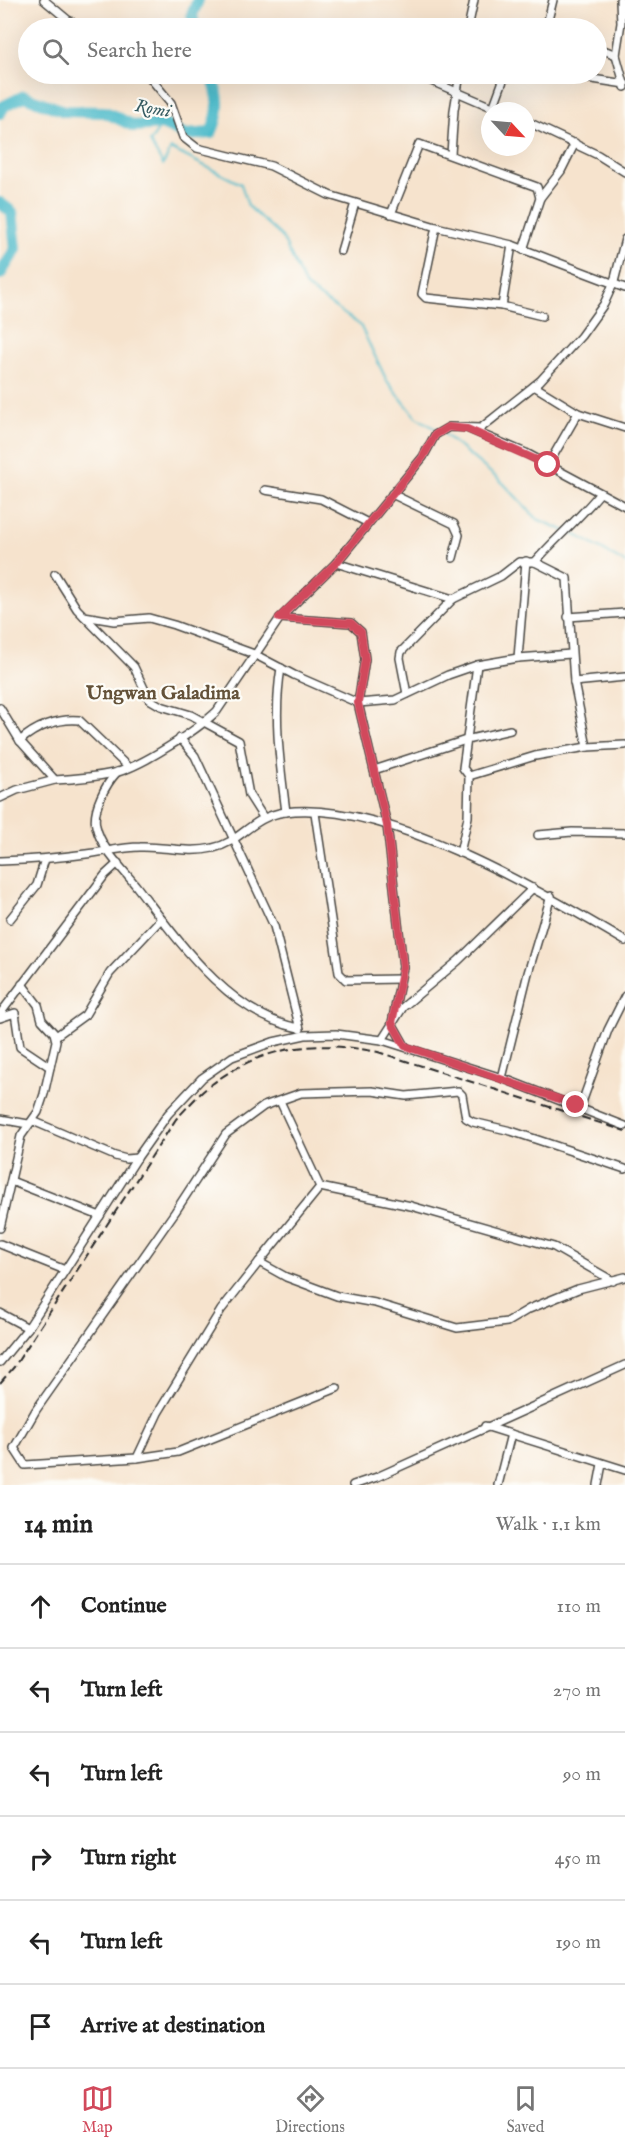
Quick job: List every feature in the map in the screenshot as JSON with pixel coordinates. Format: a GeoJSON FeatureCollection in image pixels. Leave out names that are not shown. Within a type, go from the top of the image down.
{"type":"FeatureCollection","features":[{"type":"Feature","properties":{"kind":"street"},"geometry":{"type":"LineString","coordinates":[[44,0],[66,18]]}},
{"type":"Feature","properties":{"kind":"street"},"geometry":{"type":"LineString","coordinates":[[470,18],[474,0]]}},
{"type":"Feature","properties":{"kind":"street"},"geometry":{"type":"LineString","coordinates":[[549,18],[553,0]]}},
{"type":"Feature","properties":{"kind":"street"},"geometry":{"type":"LineString","coordinates":[[607,82],[625,85],[616,55],[621,22],[620,1],[612,0]]}},
{"type":"Feature","properties":{"kind":"street"},"geometry":{"type":"LineString","coordinates":[[607,51],[616,55]]}},
{"type":"Feature","properties":{"kind":"street"},"geometry":{"type":"LineString","coordinates":[[155,84],[171,103],[183,136],[197,148],[271,166],[329,195],[436,227],[512,245],[625,288]]}},
{"type":"Feature","properties":{"kind":"street"},"geometry":{"type":"LineString","coordinates":[[441,84],[481,102]]}},
{"type":"Feature","properties":{"kind":"street"},"geometry":{"type":"LineString","coordinates":[[451,154],[454,110],[459,84]]}},
{"type":"Feature","properties":{"kind":"street"},"geometry":{"type":"LineString","coordinates":[[499,102],[503,84]]}},
{"type":"Feature","properties":{"kind":"street"},"geometry":{"type":"LineString","coordinates":[[535,125],[575,143],[625,172]]}},
{"type":"Feature","properties":{"kind":"street"},"geometry":{"type":"LineString","coordinates":[[523,250],[540,198],[561,171],[575,143]]}},
{"type":"Feature","properties":{"kind":"street"},"geometry":{"type":"LineString","coordinates":[[391,214],[418,144],[451,154],[537,187],[540,198]]}},
{"type":"Feature","properties":{"kind":"street"},"geometry":{"type":"LineString","coordinates":[[341,251],[355,203]]}},
{"type":"Feature","properties":{"kind":"street"},"geometry":{"type":"LineString","coordinates":[[436,227],[422,294],[426,298],[502,306],[542,316]]}},
{"type":"Feature","properties":{"kind":"street"},"geometry":{"type":"LineString","coordinates":[[0,798],[17,790],[55,780],[117,772],[206,722],[217,711],[279,618],[336,563],[423,457],[435,435],[448,427],[481,428],[534,386],[581,336],[604,304],[614,282],[625,239]]}},
{"type":"Feature","properties":{"kind":"street"},"geometry":{"type":"LineString","coordinates":[[502,306],[512,245]]}},
{"type":"Feature","properties":{"kind":"street"},"geometry":{"type":"LineString","coordinates":[[534,386],[578,413],[625,428]]}},
{"type":"Feature","properties":{"kind":"street"},"geometry":{"type":"LineString","coordinates":[[548,465],[578,413]]}},
{"type":"Feature","properties":{"kind":"street"},"geometry":{"type":"LineString","coordinates":[[467,429],[548,465],[622,505],[625,498]]}},
{"type":"Feature","properties":{"kind":"street"},"geometry":{"type":"LineString","coordinates":[[265,490],[321,499],[368,523]]}},
{"type":"Feature","properties":{"kind":"street"},"geometry":{"type":"LineString","coordinates":[[535,562],[560,534],[585,512],[600,493]]}},
{"type":"Feature","properties":{"kind":"street"},"geometry":{"type":"LineString","coordinates":[[392,494],[454,524],[459,535],[453,558]]}},
{"type":"Feature","properties":{"kind":"street"},"geometry":{"type":"LineString","coordinates":[[518,658],[526,561]]}},
{"type":"Feature","properties":{"kind":"street"},"geometry":{"type":"LineString","coordinates":[[407,694],[400,658],[401,652],[453,599],[501,576],[519,562],[535,562],[567,578],[574,682],[587,747]]}},
{"type":"Feature","properties":{"kind":"street"},"geometry":{"type":"LineString","coordinates":[[336,563],[453,599]]}},
{"type":"Feature","properties":{"kind":"street"},"geometry":{"type":"LineString","coordinates":[[55,574],[84,616],[134,667],[149,699],[206,722],[239,741],[249,795],[262,817]]}},
{"type":"Feature","properties":{"kind":"street"},"geometry":{"type":"LineString","coordinates":[[568,617],[625,613]]}},
{"type":"Feature","properties":{"kind":"street"},"geometry":{"type":"LineString","coordinates":[[84,616],[114,621],[149,618],[254,654],[358,703],[378,703],[407,694],[477,665],[518,658],[572,654]]}},
{"type":"Feature","properties":{"kind":"street"},"geometry":{"type":"LineString","coordinates":[[279,618],[356,626],[361,632],[365,659],[358,703],[387,825],[402,958],[392,1023],[405,1046]]}},
{"type":"Feature","properties":{"kind":"street"},"geometry":{"type":"LineString","coordinates":[[460,853],[468,817],[469,776],[463,768],[477,665]]}},
{"type":"Feature","properties":{"kind":"street"},"geometry":{"type":"LineString","coordinates":[[281,668],[277,691],[278,722],[286,812]]}},
{"type":"Feature","properties":{"kind":"street"},"geometry":{"type":"LineString","coordinates":[[574,682],[625,677]]}},
{"type":"Feature","properties":{"kind":"street"},"geometry":{"type":"LineString","coordinates":[[0,708],[20,741],[55,780]]}},
{"type":"Feature","properties":{"kind":"street"},"geometry":{"type":"LineString","coordinates":[[20,741],[31,731],[41,727],[65,720],[79,720],[128,767]]}},
{"type":"Feature","properties":{"kind":"street"},"geometry":{"type":"LineString","coordinates":[[374,770],[466,740],[510,730]]}},
{"type":"Feature","properties":{"kind":"street"},"geometry":{"type":"LineString","coordinates":[[180,738],[195,756],[274,926],[297,1008],[299,1028]]}},
{"type":"Feature","properties":{"kind":"street"},"geometry":{"type":"LineString","coordinates":[[469,776],[535,756],[587,747],[625,745]]}},
{"type":"Feature","properties":{"kind":"street"},"geometry":{"type":"LineString","coordinates":[[117,772],[102,796],[97,812],[96,826],[108,851],[160,920],[201,965],[255,1012],[277,1022],[299,1028],[305,1035]]}},
{"type":"Feature","properties":{"kind":"street"},"geometry":{"type":"LineString","coordinates":[[0,861],[45,859],[141,847],[191,852],[214,848],[235,839],[262,817],[286,812],[348,816],[387,825],[460,853],[551,897],[625,941]]}},
{"type":"Feature","properties":{"kind":"street"},"geometry":{"type":"LineString","coordinates":[[315,813],[339,973],[346,980],[400,979]]}},
{"type":"Feature","properties":{"kind":"street"},"geometry":{"type":"LineString","coordinates":[[538,835],[572,832],[625,833]]}},
{"type":"Feature","properties":{"kind":"street"},"geometry":{"type":"LineString","coordinates":[[10,919],[37,885],[45,859]]}},
{"type":"Feature","properties":{"kind":"street"},"geometry":{"type":"LineString","coordinates":[[0,1016],[105,875],[118,863]]}},
{"type":"Feature","properties":{"kind":"street"},"geometry":{"type":"LineString","coordinates":[[382,1040],[403,1007],[458,961],[533,888]]}},
{"type":"Feature","properties":{"kind":"street"},"geometry":{"type":"LineString","coordinates":[[502,1078],[528,973],[551,897]]}},
{"type":"Feature","properties":{"kind":"street"},"geometry":{"type":"LineString","coordinates":[[0,1228],[21,1136],[44,1094],[56,1036],[85,1015],[110,973],[160,920]]}},
{"type":"Feature","properties":{"kind":"street"},"geometry":{"type":"LineString","coordinates":[[22,984],[38,1005],[42,1020],[56,1036]]}},
{"type":"Feature","properties":{"kind":"street"},"geometry":{"type":"LineString","coordinates":[[580,1108],[608,1030],[625,996]]}},
{"type":"Feature","properties":{"kind":"street"},"geometry":{"type":"LineString","coordinates":[[0,1016],[15,1013],[20,1047],[50,1067]]}},
{"type":"Feature","properties":{"kind":"street"},"geometry":{"type":"LineString","coordinates":[[0,1362],[28,1328],[137,1158],[168,1114],[202,1078],[232,1057],[273,1042],[305,1035],[336,1034],[382,1040],[405,1046],[444,1062],[502,1078],[625,1126]]}},
{"type":"Feature","properties":{"kind":"street"},"geometry":{"type":"LineString","coordinates":[[338,1388],[178,1452],[137,1458],[25,1465],[14,1448],[36,1410],[226,1134],[264,1106],[301,1093],[330,1090],[372,1091],[406,1096],[458,1091],[462,1095],[466,1118],[472,1122],[511,1131],[625,1169]]}},
{"type":"Feature","properties":{"kind":"street"},"geometry":{"type":"LineString","coordinates":[[280,1101],[320,1187]]}},
{"type":"Feature","properties":{"kind":"street"},"geometry":{"type":"LineString","coordinates":[[0,1119],[30,1122],[116,1156],[126,1159],[137,1158]]}},
{"type":"Feature","properties":{"kind":"street"},"geometry":{"type":"LineString","coordinates":[[11,1182],[100,1216]]}},
{"type":"Feature","properties":{"kind":"street"},"geometry":{"type":"LineString","coordinates":[[137,1458],[158,1413],[221,1311],[320,1187]]}},
{"type":"Feature","properties":{"kind":"street"},"geometry":{"type":"LineString","coordinates":[[320,1187],[411,1206],[554,1247],[613,1281]]}},
{"type":"Feature","properties":{"kind":"street"},"geometry":{"type":"LineString","coordinates":[[0,1244],[65,1270]]}},
{"type":"Feature","properties":{"kind":"street"},"geometry":{"type":"LineString","coordinates":[[259,1262],[286,1277],[337,1296],[375,1303],[457,1328],[507,1322],[578,1289],[625,1277]]}},
{"type":"Feature","properties":{"kind":"street"},"geometry":{"type":"LineString","coordinates":[[0,1313],[28,1328]]}},
{"type":"Feature","properties":{"kind":"street"},"geometry":{"type":"LineString","coordinates":[[353,1485],[376,1477],[625,1365]]}},
{"type":"Feature","properties":{"kind":"street"},"geometry":{"type":"LineString","coordinates":[[486,1426],[625,1470]]}},
{"type":"Feature","properties":{"kind":"street"},"geometry":{"type":"LineString","coordinates":[[498,1485],[511,1434]]}},
{"type":"Feature","properties":{"kind":"street"},"geometry":{"type":"LineString","coordinates":[[598,1485],[602,1464]]}},
{"type":"Feature","properties":{"kind":"waterway","name":"Romi"},"geometry":{"type":"LineString","coordinates":[[193,18],[198,0]]}},
{"type":"Feature","properties":{"kind":"waterway","name":"Romi"},"geometry":{"type":"LineString","coordinates":[[0,113],[4,106],[24,96],[64,111],[105,112],[134,126],[162,124],[186,135],[211,133],[218,110],[214,84]]}},
{"type":"Feature","properties":{"kind":"waterway"},"geometry":{"type":"LineString","coordinates":[[162,124],[150,142],[163,165],[171,149],[241,184],[248,206],[282,237],[306,287],[360,325],[387,381],[416,417],[439,431]]}},
{"type":"Feature","properties":{"kind":"waterway","name":"Romi"},"geometry":{"type":"LineString","coordinates":[[0,203],[12,212],[16,249],[0,274]]}},
{"type":"Feature","properties":{"kind":"waterway"},"geometry":{"type":"LineString","coordinates":[[444,434],[503,483],[537,519],[580,537],[625,563]]}},
{"type":"Feature","properties":{"kind":"railway"},"geometry":{"type":"LineString","coordinates":[[0,1383],[14,1367],[176,1119],[207,1088],[251,1061],[292,1049],[312,1047],[334,1046],[378,1052],[625,1131]]}},
{"type":"Feature","properties":{"kind":"district","name":"Ungwan Galadima"},"geometry":{"type":"Point","coordinates":[163,692]}},
{"type":"Feature","properties":{"kind":"route"},"geometry":{"type":"LineString","coordinates":[[548,465],[526,453],[467,429],[448,427],[435,435],[423,457],[336,563],[279,618],[351,623],[361,632],[365,659],[358,703],[387,825],[403,967],[392,1023],[405,1046],[444,1062],[502,1078],[576,1105]]}}]}
